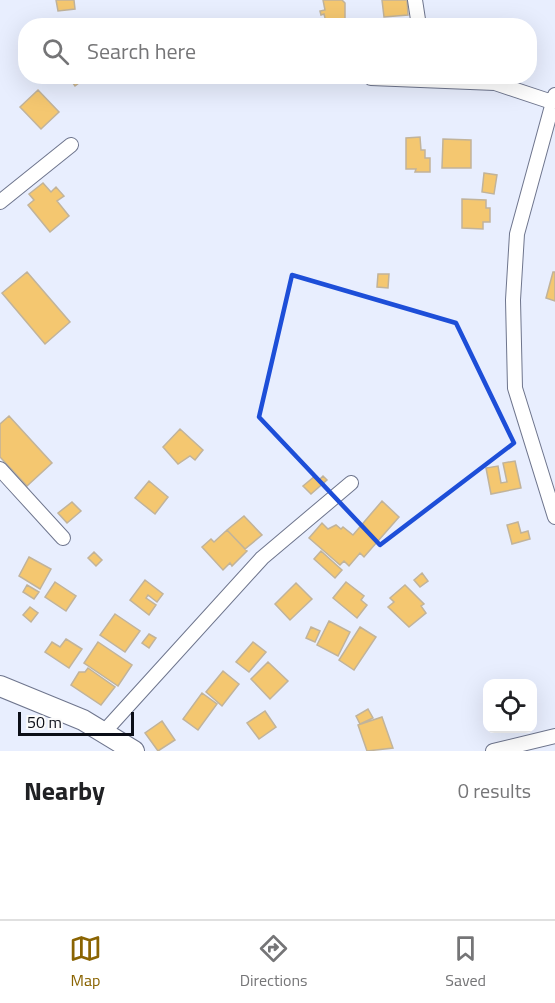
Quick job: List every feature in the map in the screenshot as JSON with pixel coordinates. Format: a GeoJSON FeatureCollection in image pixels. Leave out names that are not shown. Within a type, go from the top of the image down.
{"type":"FeatureCollection","features":[{"type":"Feature","properties":{"kind":"street"},"geometry":{"type":"LineString","coordinates":[[415,0],[418,18]]}},
{"type":"Feature","properties":{"kind":"street"},"geometry":{"type":"LineString","coordinates":[[499,84],[554,99],[517,234],[513,300],[515,388],[555,517]]}},
{"type":"Feature","properties":{"kind":"street"},"geometry":{"type":"LineString","coordinates":[[0,202],[71,145]]}},
{"type":"Feature","properties":{"kind":"street"},"geometry":{"type":"LineString","coordinates":[[0,469],[63,538]]}},
{"type":"Feature","properties":{"kind":"street"},"geometry":{"type":"LineString","coordinates":[[104,732],[262,558],[351,483]]}},
{"type":"Feature","properties":{"kind":"street"},"geometry":{"type":"LineString","coordinates":[[0,686],[83,720],[134,751]]}},
{"type":"Feature","properties":{"kind":"street"},"geometry":{"type":"LineString","coordinates":[[493,751],[555,736]]}},
{"type":"Feature","properties":{"kind":"highlighted area"},"geometry":{"type":"Polygon","coordinates":[[[292,275],[456,323],[514,443],[380,545],[259,417],[292,275]]]}},
{"type":"Feature","properties":{"kind":"building"},"geometry":{"type":"Polygon","coordinates":[[[56,0],[74,0],[75,9],[58,11],[56,0]]]}},
{"type":"Feature","properties":{"kind":"building"},"geometry":{"type":"Polygon","coordinates":[[[323,0],[342,0],[345,3],[345,18],[325,18],[320,11],[325,10],[323,0]]]}},
{"type":"Feature","properties":{"kind":"building"},"geometry":{"type":"Polygon","coordinates":[[[382,0],[407,0],[408,15],[384,17],[382,0]]]}},
{"type":"Feature","properties":{"kind":"building"},"geometry":{"type":"Polygon","coordinates":[[[38,90],[59,112],[41,129],[20,107],[38,90]]]}},
{"type":"Feature","properties":{"kind":"building"},"geometry":{"type":"Polygon","coordinates":[[[420,137],[421,150],[425,150],[425,158],[430,158],[430,172],[415,172],[416,169],[406,169],[406,138],[420,137]]]}},
{"type":"Feature","properties":{"kind":"building"},"geometry":{"type":"Polygon","coordinates":[[[443,139],[471,140],[471,168],[442,168],[443,139]]]}},
{"type":"Feature","properties":{"kind":"building"},"geometry":{"type":"Polygon","coordinates":[[[484,173],[497,175],[494,194],[482,192],[484,173]]]}},
{"type":"Feature","properties":{"kind":"building"},"geometry":{"type":"Polygon","coordinates":[[[43,183],[51,192],[56,187],[64,196],[57,201],[69,216],[50,232],[28,205],[34,200],[29,194],[43,183]]]}},
{"type":"Feature","properties":{"kind":"building"},"geometry":{"type":"Polygon","coordinates":[[[462,199],[486,200],[486,208],[490,208],[490,222],[483,222],[483,229],[462,228],[462,199]]]}},
{"type":"Feature","properties":{"kind":"building"},"geometry":{"type":"Polygon","coordinates":[[[27,272],[70,322],[45,344],[2,293],[27,272]]]}},
{"type":"Feature","properties":{"kind":"building"},"geometry":{"type":"Polygon","coordinates":[[[553,272],[555,272],[555,301],[546,298],[553,272]]]}},
{"type":"Feature","properties":{"kind":"building"},"geometry":{"type":"Polygon","coordinates":[[[378,274],[389,274],[388,288],[377,287],[378,274]]]}},
{"type":"Feature","properties":{"kind":"building"},"geometry":{"type":"Polygon","coordinates":[[[9,416],[52,463],[27,486],[0,457],[0,424],[9,416]]]}},
{"type":"Feature","properties":{"kind":"building"},"geometry":{"type":"Polygon","coordinates":[[[180,429],[203,450],[195,460],[190,456],[178,464],[163,447],[180,429]]]}},
{"type":"Feature","properties":{"kind":"building"},"geometry":{"type":"Polygon","coordinates":[[[515,461],[521,488],[491,494],[486,468],[498,466],[501,483],[507,482],[503,463],[515,461]]]}},
{"type":"Feature","properties":{"kind":"building"},"geometry":{"type":"Polygon","coordinates":[[[315,476],[319,480],[323,476],[327,480],[311,494],[303,486],[315,476]]]}},
{"type":"Feature","properties":{"kind":"building"},"geometry":{"type":"Polygon","coordinates":[[[149,481],[168,497],[155,514],[135,498],[149,481]]]}},
{"type":"Feature","properties":{"kind":"building"},"geometry":{"type":"Polygon","coordinates":[[[382,501],[399,517],[364,557],[360,553],[349,566],[344,561],[340,565],[309,538],[322,523],[328,529],[336,525],[341,529],[343,527],[353,535],[382,501]]]}},
{"type":"Feature","properties":{"kind":"building"},"geometry":{"type":"Polygon","coordinates":[[[72,502],[81,511],[67,523],[58,513],[72,502]]]}},
{"type":"Feature","properties":{"kind":"building"},"geometry":{"type":"Polygon","coordinates":[[[244,516],[262,535],[245,549],[227,530],[244,516]]]}},
{"type":"Feature","properties":{"kind":"building"},"geometry":{"type":"Polygon","coordinates":[[[518,522],[521,533],[528,531],[530,539],[512,544],[507,525],[518,522]]]}},
{"type":"Feature","properties":{"kind":"building"},"geometry":{"type":"Polygon","coordinates":[[[227,530],[247,551],[232,566],[230,563],[223,570],[202,547],[211,539],[214,542],[227,530]]]}},
{"type":"Feature","properties":{"kind":"building"},"geometry":{"type":"Polygon","coordinates":[[[321,551],[342,570],[335,578],[314,559],[321,551]]]}},
{"type":"Feature","properties":{"kind":"building"},"geometry":{"type":"Polygon","coordinates":[[[94,552],[102,560],[96,566],[88,558],[94,552]]]}},
{"type":"Feature","properties":{"kind":"building"},"geometry":{"type":"Polygon","coordinates":[[[29,557],[51,569],[40,589],[19,576],[29,557]]]}},
{"type":"Feature","properties":{"kind":"building"},"geometry":{"type":"Polygon","coordinates":[[[422,573],[428,581],[420,587],[414,580],[422,573]]]}},
{"type":"Feature","properties":{"kind":"building"},"geometry":{"type":"Polygon","coordinates":[[[145,580],[163,594],[157,602],[148,595],[146,598],[156,605],[149,615],[130,600],[145,580]]]}},
{"type":"Feature","properties":{"kind":"building"},"geometry":{"type":"Polygon","coordinates":[[[55,582],[76,596],[66,611],[45,597],[55,582]]]}},
{"type":"Feature","properties":{"kind":"building"},"geometry":{"type":"Polygon","coordinates":[[[346,582],[364,596],[361,600],[367,605],[357,618],[333,598],[346,582]]]}},
{"type":"Feature","properties":{"kind":"building"},"geometry":{"type":"Polygon","coordinates":[[[296,583],[312,599],[290,620],[275,604],[296,583]]]}},
{"type":"Feature","properties":{"kind":"building"},"geometry":{"type":"Polygon","coordinates":[[[27,585],[39,592],[34,599],[23,592],[27,585]]]}},
{"type":"Feature","properties":{"kind":"building"},"geometry":{"type":"Polygon","coordinates":[[[405,585],[424,604],[421,606],[426,613],[409,627],[388,607],[394,602],[390,598],[405,585]]]}},
{"type":"Feature","properties":{"kind":"building"},"geometry":{"type":"Polygon","coordinates":[[[30,607],[38,613],[31,622],[23,615],[30,607]]]}},
{"type":"Feature","properties":{"kind":"building"},"geometry":{"type":"Polygon","coordinates":[[[115,614],[140,631],[125,652],[100,635],[115,614]]]}},
{"type":"Feature","properties":{"kind":"building"},"geometry":{"type":"Polygon","coordinates":[[[329,621],[350,632],[338,656],[317,645],[329,621]]]}},
{"type":"Feature","properties":{"kind":"building"},"geometry":{"type":"Polygon","coordinates":[[[311,627],[320,631],[315,642],[306,638],[311,627]]]}},
{"type":"Feature","properties":{"kind":"building"},"geometry":{"type":"Polygon","coordinates":[[[360,627],[376,637],[354,670],[339,660],[360,627]]]}},
{"type":"Feature","properties":{"kind":"building"},"geometry":{"type":"Polygon","coordinates":[[[149,634],[156,638],[149,648],[142,643],[149,634]]]}},
{"type":"Feature","properties":{"kind":"building"},"geometry":{"type":"Polygon","coordinates":[[[66,639],[82,649],[69,668],[45,652],[52,642],[60,647],[66,639]]]}},
{"type":"Feature","properties":{"kind":"building"},"geometry":{"type":"Polygon","coordinates":[[[98,642],[132,665],[118,686],[84,663],[98,642]]]}},
{"type":"Feature","properties":{"kind":"building"},"geometry":{"type":"Polygon","coordinates":[[[253,642],[266,652],[249,672],[236,662],[253,642]]]}},
{"type":"Feature","properties":{"kind":"building"},"geometry":{"type":"Polygon","coordinates":[[[268,662],[288,681],[270,699],[251,679],[268,662]]]}},
{"type":"Feature","properties":{"kind":"building"},"geometry":{"type":"Polygon","coordinates":[[[88,668],[115,687],[101,705],[71,685],[79,672],[85,672],[88,668]]]}},
{"type":"Feature","properties":{"kind":"building"},"geometry":{"type":"Polygon","coordinates":[[[223,671],[239,684],[222,706],[206,692],[223,671]]]}},
{"type":"Feature","properties":{"kind":"building"},"geometry":{"type":"Polygon","coordinates":[[[202,693],[217,704],[198,730],[183,719],[202,693]]]}},
{"type":"Feature","properties":{"kind":"building"},"geometry":{"type":"Polygon","coordinates":[[[368,709],[373,718],[360,724],[356,716],[368,709]]]}},
{"type":"Feature","properties":{"kind":"building"},"geometry":{"type":"Polygon","coordinates":[[[265,711],[276,727],[259,739],[247,723],[265,711]]]}},
{"type":"Feature","properties":{"kind":"building"},"geometry":{"type":"Polygon","coordinates":[[[382,717],[393,748],[367,751],[358,725],[382,717]]]}},
{"type":"Feature","properties":{"kind":"building"},"geometry":{"type":"Polygon","coordinates":[[[162,721],[175,740],[158,751],[145,733],[162,721]]]}}]}
